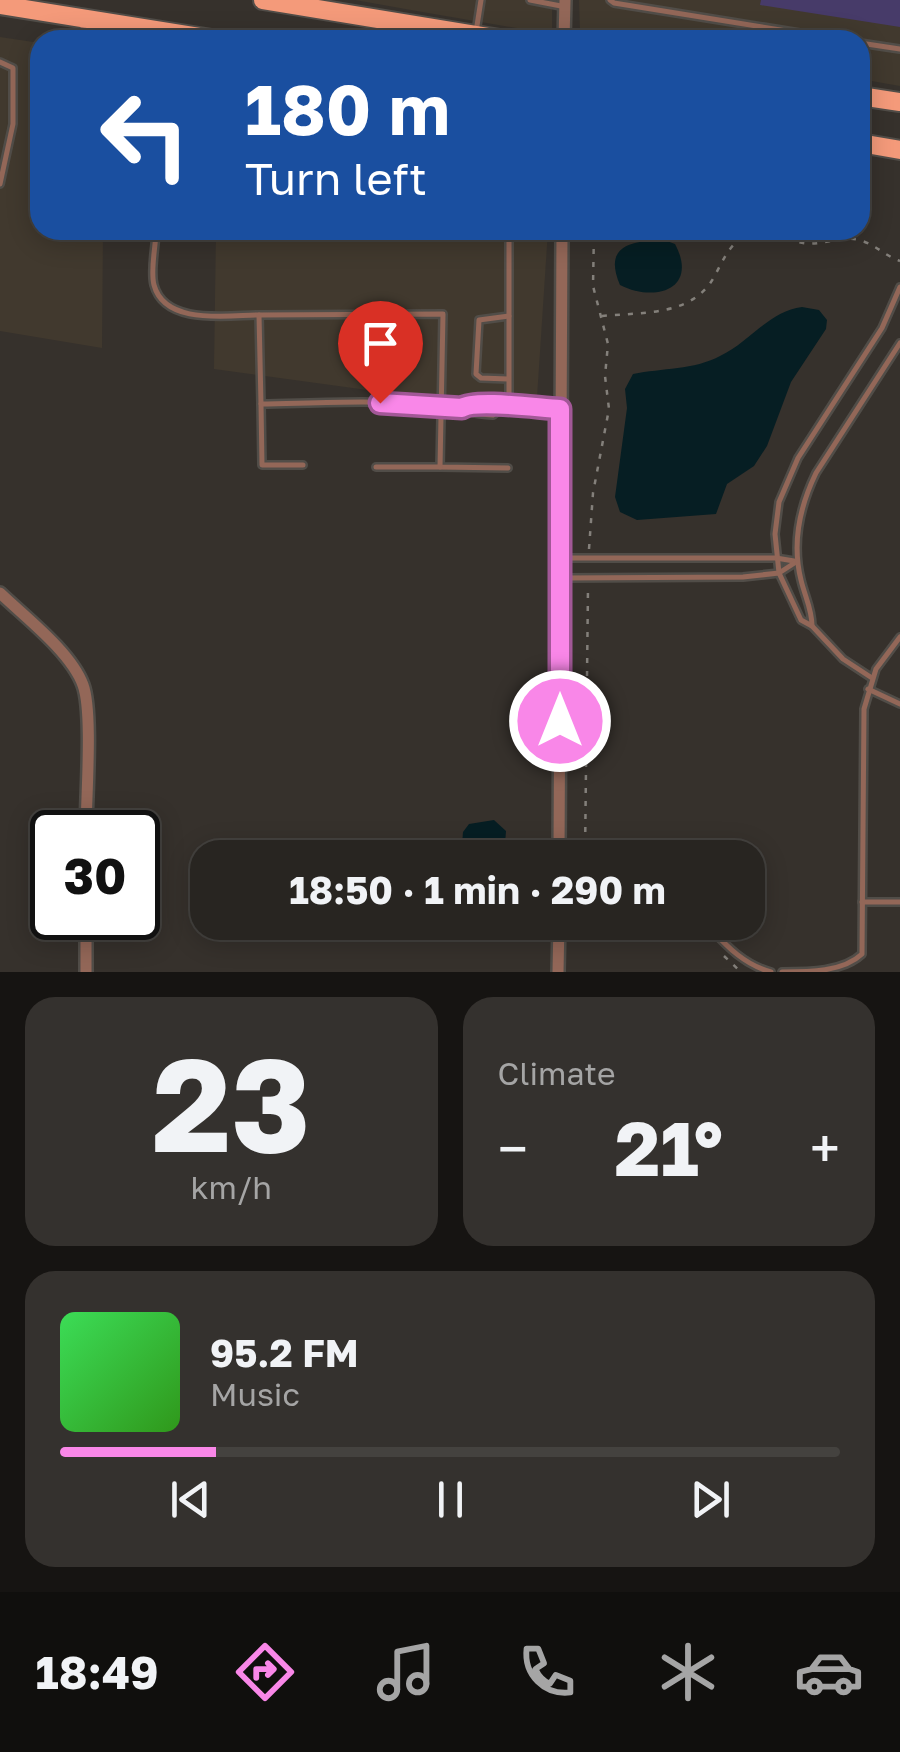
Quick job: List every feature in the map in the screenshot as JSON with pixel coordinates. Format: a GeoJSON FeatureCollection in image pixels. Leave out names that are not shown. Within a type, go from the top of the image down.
{"type":"FeatureCollection","features":[{"type":"Feature","properties":{"kind":"main road"},"geometry":{"type":"LineString","coordinates":[[263,0],[449,30]]}},
{"type":"Feature","properties":{"kind":"main road"},"geometry":{"type":"LineString","coordinates":[[0,5],[157,30]]}},
{"type":"Feature","properties":{"kind":"main road"},"geometry":{"type":"LineString","coordinates":[[870,98],[900,102]]}},
{"type":"Feature","properties":{"kind":"main road"},"geometry":{"type":"LineString","coordinates":[[870,146],[897,151]]}},
{"type":"Feature","properties":{"kind":"street"},"geometry":{"type":"LineString","coordinates":[[564,30],[565,3]]}},
{"type":"Feature","properties":{"kind":"street"},"geometry":{"type":"LineString","coordinates":[[559,840],[562,240]]}},
{"type":"Feature","properties":{"kind":"street"},"geometry":{"type":"LineString","coordinates":[[0,592],[58,650],[82,682],[87,704],[86,810]]}},
{"type":"Feature","properties":{"kind":"street"},"geometry":{"type":"LineString","coordinates":[[86,940],[86,972]]}},
{"type":"Feature","properties":{"kind":"street"},"geometry":{"type":"LineString","coordinates":[[558,940],[558,972]]}},
{"type":"Feature","properties":{"kind":"lane"},"geometry":{"type":"LineString","coordinates":[[477,30],[482,0]]}},
{"type":"Feature","properties":{"kind":"lane"},"geometry":{"type":"LineString","coordinates":[[530,0],[565,3]]}},
{"type":"Feature","properties":{"kind":"lane"},"geometry":{"type":"LineString","coordinates":[[610,0],[614,4],[779,30]]}},
{"type":"Feature","properties":{"kind":"lane"},"geometry":{"type":"LineString","coordinates":[[84,18],[84,30]]}},
{"type":"Feature","properties":{"kind":"lane"},"geometry":{"type":"LineString","coordinates":[[870,44],[900,49]]}},
{"type":"Feature","properties":{"kind":"lane"},"geometry":{"type":"LineString","coordinates":[[0,62],[13,68],[14,124],[0,184]]}},
{"type":"Feature","properties":{"kind":"lane"},"geometry":{"type":"LineString","coordinates":[[156,240],[154,285],[167,305],[191,315],[443,314],[440,467]]}},
{"type":"Feature","properties":{"kind":"lane"},"geometry":{"type":"LineString","coordinates":[[506,407],[509,240]]}},
{"type":"Feature","properties":{"kind":"lane"},"geometry":{"type":"LineString","coordinates":[[872,678],[830,648],[812,626],[801,620],[779,573],[774,534],[787,479],[882,328],[900,287]]}},
{"type":"Feature","properties":{"kind":"lane"},"geometry":{"type":"LineString","coordinates":[[260,315],[262,465],[304,465]]}},
{"type":"Feature","properties":{"kind":"lane"},"geometry":{"type":"LineString","coordinates":[[508,379],[481,378],[476,374],[479,320],[509,316]]}},
{"type":"Feature","properties":{"kind":"lane"},"geometry":{"type":"LineString","coordinates":[[812,626],[812,612],[796,562],[806,493],[900,343]]}},
{"type":"Feature","properties":{"kind":"lane"},"geometry":{"type":"LineString","coordinates":[[462,408],[471,402],[492,402],[506,407],[560,409]]}},
{"type":"Feature","properties":{"kind":"lane"},"geometry":{"type":"LineString","coordinates":[[261,404],[440,405],[462,408],[469,414],[493,415],[506,407]]}},
{"type":"Feature","properties":{"kind":"lane"},"geometry":{"type":"LineString","coordinates":[[376,468],[508,468]]}},
{"type":"Feature","properties":{"kind":"lane"},"geometry":{"type":"LineString","coordinates":[[560,558],[776,558],[796,562]]}},
{"type":"Feature","properties":{"kind":"lane"},"geometry":{"type":"LineString","coordinates":[[560,578],[743,576],[779,573],[796,562]]}},
{"type":"Feature","properties":{"kind":"lane"},"geometry":{"type":"LineString","coordinates":[[782,972],[836,972],[854,964],[862,954],[864,709],[872,678],[900,637]]}},
{"type":"Feature","properties":{"kind":"lane"},"geometry":{"type":"LineString","coordinates":[[868,689],[900,704]]}},
{"type":"Feature","properties":{"kind":"lane"},"geometry":{"type":"LineString","coordinates":[[862,902],[900,902]]}},
{"type":"Feature","properties":{"kind":"lane"},"geometry":{"type":"LineString","coordinates":[[721,940],[736,956],[770,972]]}},
{"type":"Feature","properties":{"kind":"path"},"geometry":{"type":"LineString","coordinates":[[589,558],[593,493],[609,409],[605,376],[608,344],[593,286],[594,240]]}},
{"type":"Feature","properties":{"kind":"path"},"geometry":{"type":"LineString","coordinates":[[602,316],[651,312],[685,304],[708,287],[723,258],[741,240]]}},
{"type":"Feature","properties":{"kind":"path"},"geometry":{"type":"LineString","coordinates":[[796,240],[860,240],[900,261]]}},
{"type":"Feature","properties":{"kind":"path"},"geometry":{"type":"LineString","coordinates":[[585,840],[588,577]]}},
{"type":"Feature","properties":{"kind":"shaded area"},"geometry":{"type":"Polygon","coordinates":[[[355,0],[552,0],[552,30],[528,30],[355,0]]]}},
{"type":"Feature","properties":{"kind":"shaded area"},"geometry":{"type":"Polygon","coordinates":[[[579,0],[900,0],[900,86],[870,81],[870,30],[580,30],[579,0]]]}},
{"type":"Feature","properties":{"kind":"shaded area"},"geometry":{"type":"Polygon","coordinates":[[[0,37],[30,42],[30,240],[103,240],[102,348],[0,331],[0,37]]]}},
{"type":"Feature","properties":{"kind":"shaded area"},"geometry":{"type":"Polygon","coordinates":[[[216,240],[547,240],[536,413],[214,369],[216,240]]]}},
{"type":"Feature","properties":{"kind":"water"},"geometry":{"type":"Polygon","coordinates":[[[664,240],[675,244],[681,259],[677,281],[670,288],[647,293],[620,285],[615,261],[618,253],[631,244],[664,240]]]}},
{"type":"Feature","properties":{"kind":"water"},"geometry":{"type":"Polygon","coordinates":[[[802,307],[819,310],[827,320],[826,329],[791,382],[767,446],[754,466],[727,484],[716,514],[637,520],[620,512],[615,497],[627,408],[625,389],[633,374],[710,361],[779,314],[802,307]]]}},
{"type":"Feature","properties":{"kind":"water"},"geometry":{"type":"Polygon","coordinates":[[[494,820],[506,831],[505,840],[462,840],[469,824],[494,820]]]}},
{"type":"Feature","properties":{"kind":"building"},"geometry":{"type":"Polygon","coordinates":[[[761,0],[900,0],[900,27],[760,5],[761,0]]]}},
{"type":"Feature","properties":{"kind":"route"},"geometry":{"type":"LineString","coordinates":[[380,403],[462,408],[471,402],[492,402],[503,407],[560,409],[560,721]]}}]}
